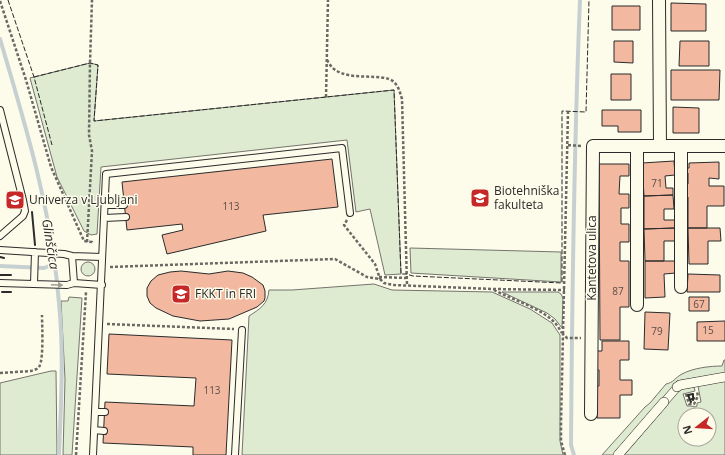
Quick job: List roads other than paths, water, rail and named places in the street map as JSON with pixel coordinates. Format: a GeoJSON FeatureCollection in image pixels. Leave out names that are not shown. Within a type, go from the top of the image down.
{"type":"FeatureCollection","features":[{"type":"Feature","properties":{"kind":"street"},"geometry":{"type":"LineString","coordinates":[[659,0],[660,146]]}},
{"type":"Feature","properties":{"kind":"street","name":"Kantetova ulica"},"geometry":{"type":"LineString","coordinates":[[591,414],[593,146],[725,146]]}},
{"type":"Feature","properties":{"kind":"street"},"geometry":{"type":"LineString","coordinates":[[637,146],[638,305]]}},
{"type":"Feature","properties":{"kind":"street"},"geometry":{"type":"LineString","coordinates":[[681,146],[682,288]]}},
{"type":"Feature","properties":{"kind":"street"},"geometry":{"type":"LineString","coordinates":[[677,387],[680,385],[725,377]]}},
{"type":"Feature","properties":{"kind":"street"},"geometry":{"type":"LineString","coordinates":[[618,455],[664,402]]}},
{"type":"Feature","properties":{"kind":"lane"},"geometry":{"type":"LineString","coordinates":[[0,110],[24,200],[25,211],[23,216],[0,236]]}},
{"type":"Feature","properties":{"kind":"lane"},"geometry":{"type":"LineString","coordinates":[[93,455],[106,174],[342,148],[350,213]]}},
{"type":"Feature","properties":{"kind":"lane"},"geometry":{"type":"LineString","coordinates":[[105,206],[124,205]]}},
{"type":"Feature","properties":{"kind":"lane"},"geometry":{"type":"LineString","coordinates":[[104,218],[126,218]]}},
{"type":"Feature","properties":{"kind":"lane"},"geometry":{"type":"LineString","coordinates":[[2,250],[102,258]]}},
{"type":"Feature","properties":{"kind":"lane"},"geometry":{"type":"LineString","coordinates":[[34,284],[35,252]]}},
{"type":"Feature","properties":{"kind":"lane"},"geometry":{"type":"LineString","coordinates":[[72,256],[74,283]]}},
{"type":"Feature","properties":{"kind":"lane"},"geometry":{"type":"LineString","coordinates":[[0,283],[67,285],[74,283],[102,285]]}},
{"type":"Feature","properties":{"kind":"lane"},"geometry":{"type":"LineString","coordinates":[[235,455],[242,330]]}},
{"type":"Feature","properties":{"kind":"lane"},"geometry":{"type":"LineString","coordinates":[[95,412],[105,412]]}},
{"type":"Feature","properties":{"kind":"lane"},"geometry":{"type":"LineString","coordinates":[[94,430],[104,431]]}},
{"type":"Feature","properties":{"kind":"waterway"},"geometry":{"type":"LineString","coordinates":[[574,455],[571,445],[573,278],[576,111],[580,0]]}},
{"type":"Feature","properties":{"kind":"waterway","name":"Glinščica"},"geometry":{"type":"LineString","coordinates":[[0,39],[37,170],[56,269],[61,322],[62,379],[59,455]]}},
{"type":"Feature","properties":{"kind":"waterway"},"geometry":{"type":"LineString","coordinates":[[0,266],[44,268],[54,264]]}},
{"type":"Feature","properties":{"kind":"place","name":"Biotehniška fakulteta"},"geometry":{"type":"Point","coordinates":[480,198]}},
{"type":"Feature","properties":{"kind":"place","name":"Univerza v Ljubljani"},"geometry":{"type":"Point","coordinates":[15,200]}},
{"type":"Feature","properties":{"kind":"place","name":"FKKT in FRI"},"geometry":{"type":"Point","coordinates":[181,294]}}]}
